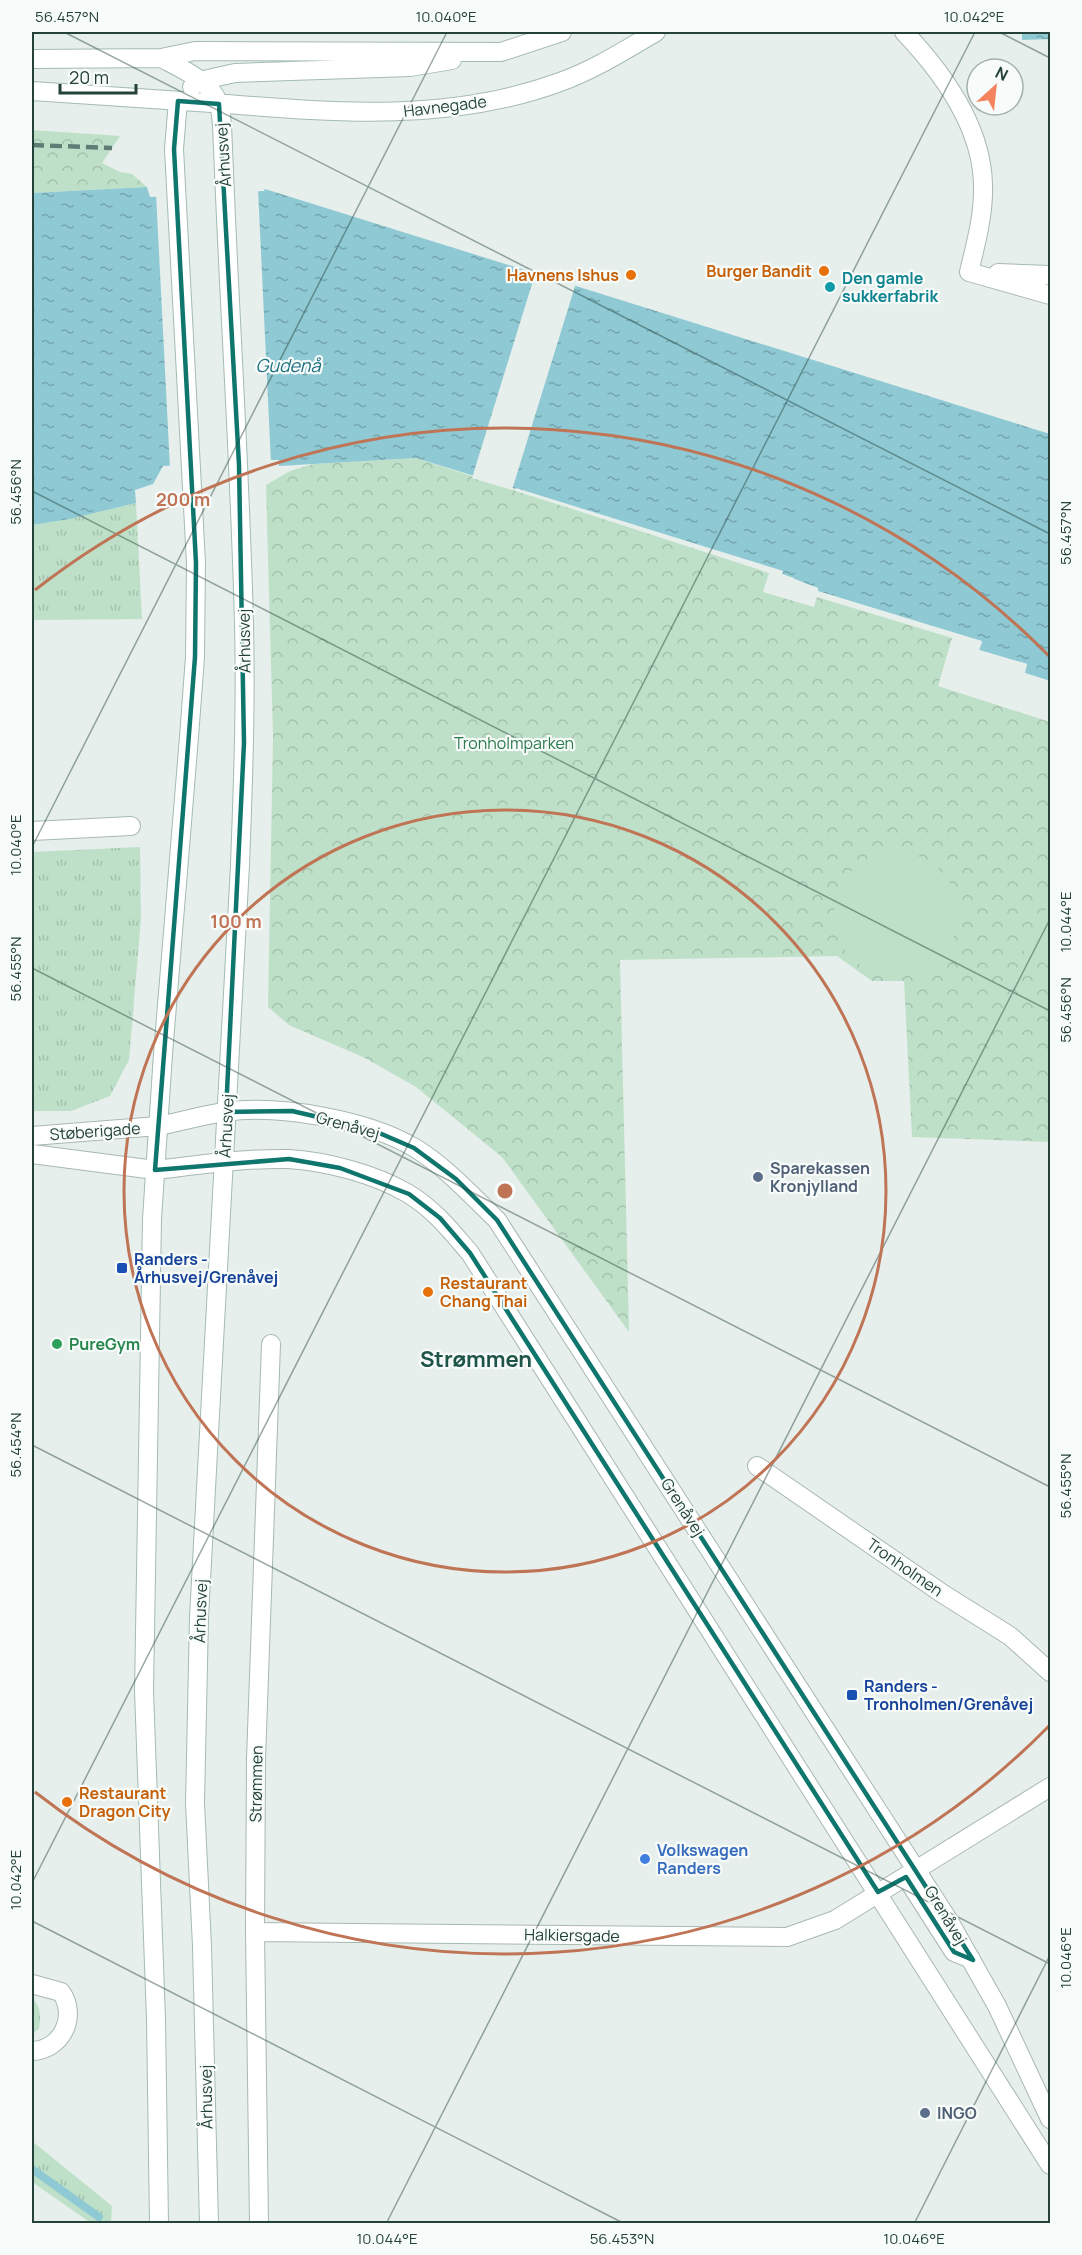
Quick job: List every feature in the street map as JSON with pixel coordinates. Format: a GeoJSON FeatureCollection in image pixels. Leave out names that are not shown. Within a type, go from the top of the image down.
{"type":"FeatureCollection","features":[{"type":"Feature","properties":{"kind":"main road"},"geometry":{"type":"LineString","coordinates":[[159,2223],[156,2019],[144,1691],[152,1219],[195,657],[196,563],[174,149],[178,101],[199,81],[235,73],[410,67],[501,52],[562,32]]}},
{"type":"Feature","properties":{"kind":"main road","name":"Havnegade"},"geometry":{"type":"LineString","coordinates":[[32,91],[376,113],[427,110],[498,99],[561,82],[600,64],[656,32]]}},
{"type":"Feature","properties":{"kind":"main road"},"geometry":{"type":"LineString","coordinates":[[904,32],[938,72],[960,104],[975,138],[984,184],[981,218],[969,272]]}},
{"type":"Feature","properties":{"kind":"main road"},"geometry":{"type":"LineString","coordinates":[[32,59],[161,58],[195,51],[501,52]]}},
{"type":"Feature","properties":{"kind":"main road","name":"Århusvej"},"geometry":{"type":"LineString","coordinates":[[161,58],[199,81],[211,91],[219,104],[225,188],[244,626],[244,743],[240,865],[199,1617],[195,1803],[202,1946],[209,2223]]}},
{"type":"Feature","properties":{"kind":"main road"},"geometry":{"type":"LineString","coordinates":[[969,272],[1050,275]]}},
{"type":"Feature","properties":{"kind":"main road"},"geometry":{"type":"LineString","coordinates":[[969,272],[1050,295]]}},
{"type":"Feature","properties":{"kind":"main road"},"geometry":{"type":"LineString","coordinates":[[32,831],[131,826]]}},
{"type":"Feature","properties":{"kind":"main road","name":"Grenåvej"},"geometry":{"type":"LineString","coordinates":[[158,1126],[226,1112],[292,1111],[370,1129],[414,1148],[456,1179],[496,1220],[912,1873],[954,1952],[973,1960],[1050,2119]]}},
{"type":"Feature","properties":{"kind":"main road","name":"Støberigade"},"geometry":{"type":"LineString","coordinates":[[32,1136],[158,1126]]}},
{"type":"Feature","properties":{"kind":"main road","name":"Støberigade"},"geometry":{"type":"LineString","coordinates":[[32,1154],[155,1170]]}},
{"type":"Feature","properties":{"kind":"main road"},"geometry":{"type":"LineString","coordinates":[[155,1170],[224,1162],[289,1159],[376,1177],[409,1194],[440,1218],[470,1253],[1050,2165]]}},
{"type":"Feature","properties":{"kind":"main road","name":"Strømmen"},"geometry":{"type":"LineString","coordinates":[[259,2223],[255,1932],[256,1748],[271,1344]]}},
{"type":"Feature","properties":{"kind":"main road","name":"Tronholmen"},"geometry":{"type":"LineString","coordinates":[[757,1466],[924,1581],[1010,1636],[1050,1672]]}},
{"type":"Feature","properties":{"kind":"main road"},"geometry":{"type":"LineString","coordinates":[[878,1892],[1050,1787]]}},
{"type":"Feature","properties":{"kind":"main road","name":"Halkiersgade"},"geometry":{"type":"LineString","coordinates":[[255,1932],[787,1936],[835,1920],[878,1892]]}},
{"type":"Feature","properties":{"kind":"main road"},"geometry":{"type":"LineString","coordinates":[[32,1984],[61,1992],[68,2002],[69,2014],[58,2040],[49,2047],[32,2051]]}},
{"type":"Feature","properties":{"kind":"highlighted area"},"geometry":{"type":"Polygon","coordinates":[[[178,101],[219,104],[239,465],[244,743],[226,1112],[292,1111],[370,1129],[414,1148],[456,1179],[497,1220],[973,1960],[954,1952],[906,1877],[878,1892],[470,1253],[440,1218],[409,1194],[340,1168],[289,1159],[155,1170],[195,657],[196,563],[174,149],[178,101]]]}},
{"type":"Feature","properties":{"kind":"green space"},"geometry":{"type":"Polygon","coordinates":[[[32,130],[120,136],[102,163],[120,172],[132,174],[147,187],[32,193],[32,130]]]}},
{"type":"Feature","properties":{"kind":"green space","name":"Tronholmparken"},"geometry":{"type":"Polygon","coordinates":[[[416,458],[769,573],[763,592],[814,607],[817,597],[952,638],[938,686],[1050,722],[1050,1142],[912,1137],[904,981],[872,981],[837,956],[620,960],[629,1332],[502,1157],[416,1087],[365,1058],[289,1025],[268,1007],[273,736],[266,485],[290,471],[313,464],[416,458]]]}},
{"type":"Feature","properties":{"kind":"green space"},"geometry":{"type":"Polygon","coordinates":[[[136,503],[142,619],[32,620],[32,525],[70,519],[136,503]]]}},
{"type":"Feature","properties":{"kind":"green space"},"geometry":{"type":"Polygon","coordinates":[[[140,847],[141,918],[129,1060],[110,1096],[71,1111],[32,1111],[32,852],[140,847]]]}},
{"type":"Feature","properties":{"kind":"green space"},"geometry":{"type":"Polygon","coordinates":[[[896,852],[920,857],[940,870],[953,890],[958,914],[953,938],[940,958],[920,971],[896,976],[872,971],[852,958],[839,938],[834,914],[839,890],[852,870],[872,857],[896,852]]]}},
{"type":"Feature","properties":{"kind":"green space"},"geometry":{"type":"Polygon","coordinates":[[[1050,903],[1050,967],[1022,950],[1050,903]]]}},
{"type":"Feature","properties":{"kind":"green space"},"geometry":{"type":"Polygon","coordinates":[[[32,1998],[39,2008],[40,2016],[39,2029],[32,2034],[32,1998]]]}},
{"type":"Feature","properties":{"kind":"green space"},"geometry":{"type":"Polygon","coordinates":[[[32,2141],[112,2206],[111,2223],[91,2223],[32,2182],[32,2141]]]}},
{"type":"Feature","properties":{"kind":"water"},"geometry":{"type":"Polygon","coordinates":[[[1022,32],[1050,32],[1050,39],[1022,40],[1022,32]]]}},
{"type":"Feature","properties":{"kind":"water","name":"Gudenå"},"geometry":{"type":"Polygon","coordinates":[[[147,187],[150,197],[264,191],[265,189],[1050,434],[1050,681],[1024,673],[1027,664],[979,650],[982,642],[817,591],[818,588],[794,580],[782,574],[782,571],[416,458],[279,466],[279,460],[272,460],[163,466],[153,484],[135,490],[136,503],[70,519],[32,525],[32,193],[147,187]]]}},
{"type":"Feature","properties":{"kind":"pier"},"geometry":{"type":"Polygon","coordinates":[[[258,189],[271,463],[170,468],[156,194],[258,189]]]}},
{"type":"Feature","properties":{"kind":"pier"},"geometry":{"type":"Polygon","coordinates":[[[536,271],[576,283],[512,490],[472,478],[536,271]]]}},
{"type":"Feature","properties":{"kind":"pier"},"geometry":{"type":"Polygon","coordinates":[[[516,488],[783,571],[782,574],[818,588],[818,591],[982,641],[979,650],[1027,664],[1025,673],[1050,681],[1050,684],[1023,675],[1023,666],[977,652],[978,643],[816,594],[814,590],[780,577],[779,573],[515,491],[516,488]]]}},
{"type":"Feature","properties":{"kind":"waterway"},"geometry":{"type":"LineString","coordinates":[[32,2169],[99,2217]]}},
{"type":"Feature","properties":{"kind":"railway"},"geometry":{"type":"LineString","coordinates":[[32,145],[112,148]]}},
{"type":"Feature","properties":{"kind":"place","name":"Burger Bandit"},"geometry":{"type":"Point","coordinates":[824,271]}},
{"type":"Feature","properties":{"kind":"place","name":"Havnens Ishus"},"geometry":{"type":"Point","coordinates":[631,275]}},
{"type":"Feature","properties":{"kind":"place","name":"Den gamle sukkerfabrik"},"geometry":{"type":"Point","coordinates":[830,287]}},
{"type":"Feature","properties":{"kind":"place","name":"Sparekassen Kronjylland"},"geometry":{"type":"Point","coordinates":[758,1177]}},
{"type":"Feature","properties":{"kind":"place","name":"Randers - Århusvej/Grenåvej"},"geometry":{"type":"Point","coordinates":[122,1268]}},
{"type":"Feature","properties":{"kind":"place","name":"Restaurant Chang Thai"},"geometry":{"type":"Point","coordinates":[428,1292]}},
{"type":"Feature","properties":{"kind":"place","name":"PureGym"},"geometry":{"type":"Point","coordinates":[57,1344]}},
{"type":"Feature","properties":{"kind":"place","name":"Randers - Tronholmen/Grenåvej"},"geometry":{"type":"Point","coordinates":[852,1695]}},
{"type":"Feature","properties":{"kind":"place","name":"Restaurant Dragon City"},"geometry":{"type":"Point","coordinates":[67,1802]}},
{"type":"Feature","properties":{"kind":"place","name":"Volkswagen Randers"},"geometry":{"type":"Point","coordinates":[645,1859]}},
{"type":"Feature","properties":{"kind":"place","name":"INGO"},"geometry":{"type":"Point","coordinates":[925,2113]}},
{"type":"Feature","properties":{"kind":"district","name":"Strømmen"},"geometry":{"type":"Point","coordinates":[476,1359]}}]}
